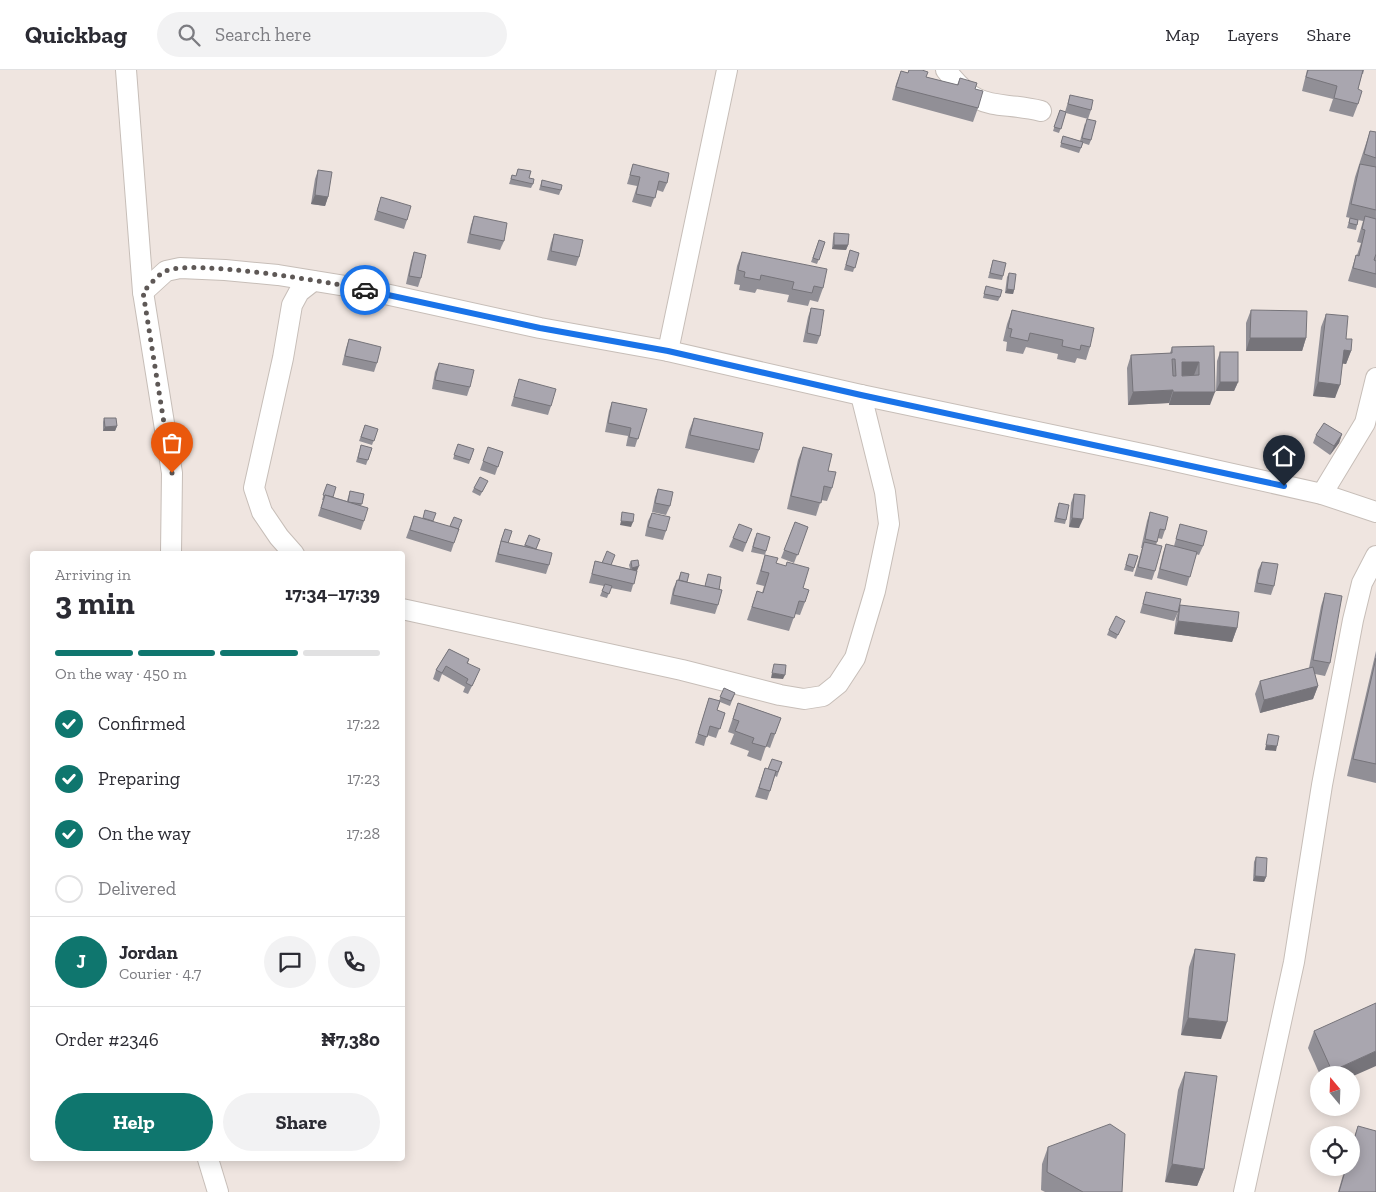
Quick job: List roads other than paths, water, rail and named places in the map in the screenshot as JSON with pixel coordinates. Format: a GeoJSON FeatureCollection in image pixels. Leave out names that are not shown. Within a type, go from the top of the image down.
{"type":"FeatureCollection","features":[{"type":"Feature","properties":{"kind":"street"},"geometry":{"type":"LineString","coordinates":[[126,70],[143,292],[172,473],[170,551]]}},
{"type":"Feature","properties":{"kind":"street"},"geometry":{"type":"LineString","coordinates":[[668,351],[727,70]]}},
{"type":"Feature","properties":{"kind":"street"},"geometry":{"type":"LineString","coordinates":[[946,70],[957,84],[977,99],[991,105],[1020,106],[1041,111]]}},
{"type":"Feature","properties":{"kind":"street"},"geometry":{"type":"LineString","coordinates":[[143,292],[166,271],[180,268],[225,270],[358,288],[531,326],[668,351],[861,395],[1152,456],[1322,494],[1376,512]]}},
{"type":"Feature","properties":{"kind":"street"},"geometry":{"type":"LineString","coordinates":[[291,551],[262,512],[254,488],[283,358],[292,306],[299,292],[313,281]]}},
{"type":"Feature","properties":{"kind":"street"},"geometry":{"type":"LineString","coordinates":[[1322,494],[1373,405],[1376,378]]}},
{"type":"Feature","properties":{"kind":"street"},"geometry":{"type":"LineString","coordinates":[[405,610],[682,670],[780,695],[804,699],[823,696],[838,684],[855,658],[875,591],[889,524],[886,492],[861,395]]}},
{"type":"Feature","properties":{"kind":"street"},"geometry":{"type":"LineString","coordinates":[[1244,1192],[1294,962],[1325,767],[1353,620],[1362,582],[1376,556]]}},
{"type":"Feature","properties":{"kind":"street"},"geometry":{"type":"LineString","coordinates":[[209,1161],[218,1192]]}}]}
